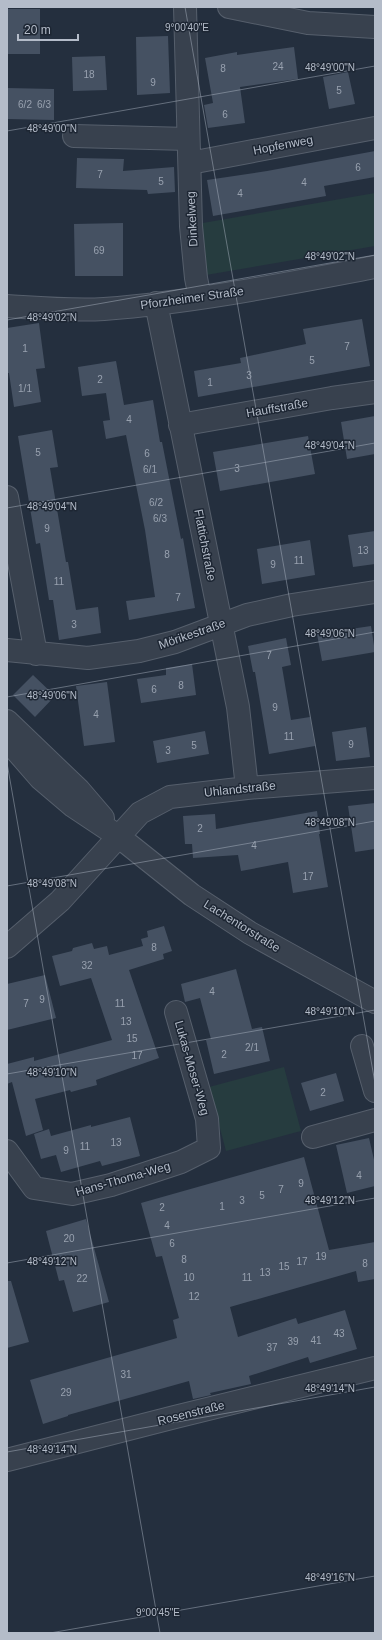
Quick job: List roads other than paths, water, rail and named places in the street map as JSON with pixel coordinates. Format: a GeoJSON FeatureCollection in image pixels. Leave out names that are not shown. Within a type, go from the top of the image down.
{"type":"FeatureCollection","features":[{"type":"Feature","properties":{"kind":"street","name":"Dinkelweg"},"geometry":{"type":"LineString","coordinates":[[185,7],[191,226],[196,278],[200,298]]}},
{"type":"Feature","properties":{"kind":"street"},"geometry":{"type":"LineString","coordinates":[[229,7],[308,23],[375,27]]}},
{"type":"Feature","properties":{"kind":"street","name":"Hopfenweg"},"geometry":{"type":"LineString","coordinates":[[190,163],[375,128]]}},
{"type":"Feature","properties":{"kind":"street"},"geometry":{"type":"LineString","coordinates":[[74,136],[188,139]]}},
{"type":"Feature","properties":{"kind":"street","name":"Pforzheimer Straße"},"geometry":{"type":"LineString","coordinates":[[7,306],[103,309],[200,298],[375,267]]}},
{"type":"Feature","properties":{"kind":"street","name":"Flattichstraße"},"geometry":{"type":"LineString","coordinates":[[156,303],[238,707],[248,788]]}},
{"type":"Feature","properties":{"kind":"street","name":"Hauffstraße"},"geometry":{"type":"LineString","coordinates":[[180,426],[332,398],[375,392]]}},
{"type":"Feature","properties":{"kind":"street"},"geometry":{"type":"LineString","coordinates":[[7,497],[36,654]]}},
{"type":"Feature","properties":{"kind":"street","name":"Mörikestraße"},"geometry":{"type":"LineString","coordinates":[[7,650],[88,658],[140,651],[175,642],[247,615],[375,592]]}},
{"type":"Feature","properties":{"kind":"street","name":"Lachentorstraße"},"geometry":{"type":"LineString","coordinates":[[7,721],[80,790],[118,836]]}},
{"type":"Feature","properties":{"kind":"street","name":"Lachentorstraße"},"geometry":{"type":"LineString","coordinates":[[7,740],[40,778],[73,806],[118,836],[192,894],[250,933],[375,1002]]}},
{"type":"Feature","properties":{"kind":"street","name":"Uhlandstraße"},"geometry":{"type":"LineString","coordinates":[[7,946],[60,901],[140,813],[170,797],[248,788],[375,778]]}},
{"type":"Feature","properties":{"kind":"street","name":"Lukas-Moser-Weg"},"geometry":{"type":"LineString","coordinates":[[176,1012],[208,1119],[209,1148]]}},
{"type":"Feature","properties":{"kind":"street"},"geometry":{"type":"LineString","coordinates":[[362,1046],[375,1092]]}},
{"type":"Feature","properties":{"kind":"street"},"geometry":{"type":"LineString","coordinates":[[313,1137],[375,1120]]}},
{"type":"Feature","properties":{"kind":"street","name":"Hans-Thoma-Weg"},"geometry":{"type":"LineString","coordinates":[[7,1151],[34,1188],[72,1194],[111,1185],[181,1162],[209,1148]]}},
{"type":"Feature","properties":{"kind":"street","name":"Rosenstraße"},"geometry":{"type":"LineString","coordinates":[[7,1460],[175,1416],[375,1368]]}}]}
